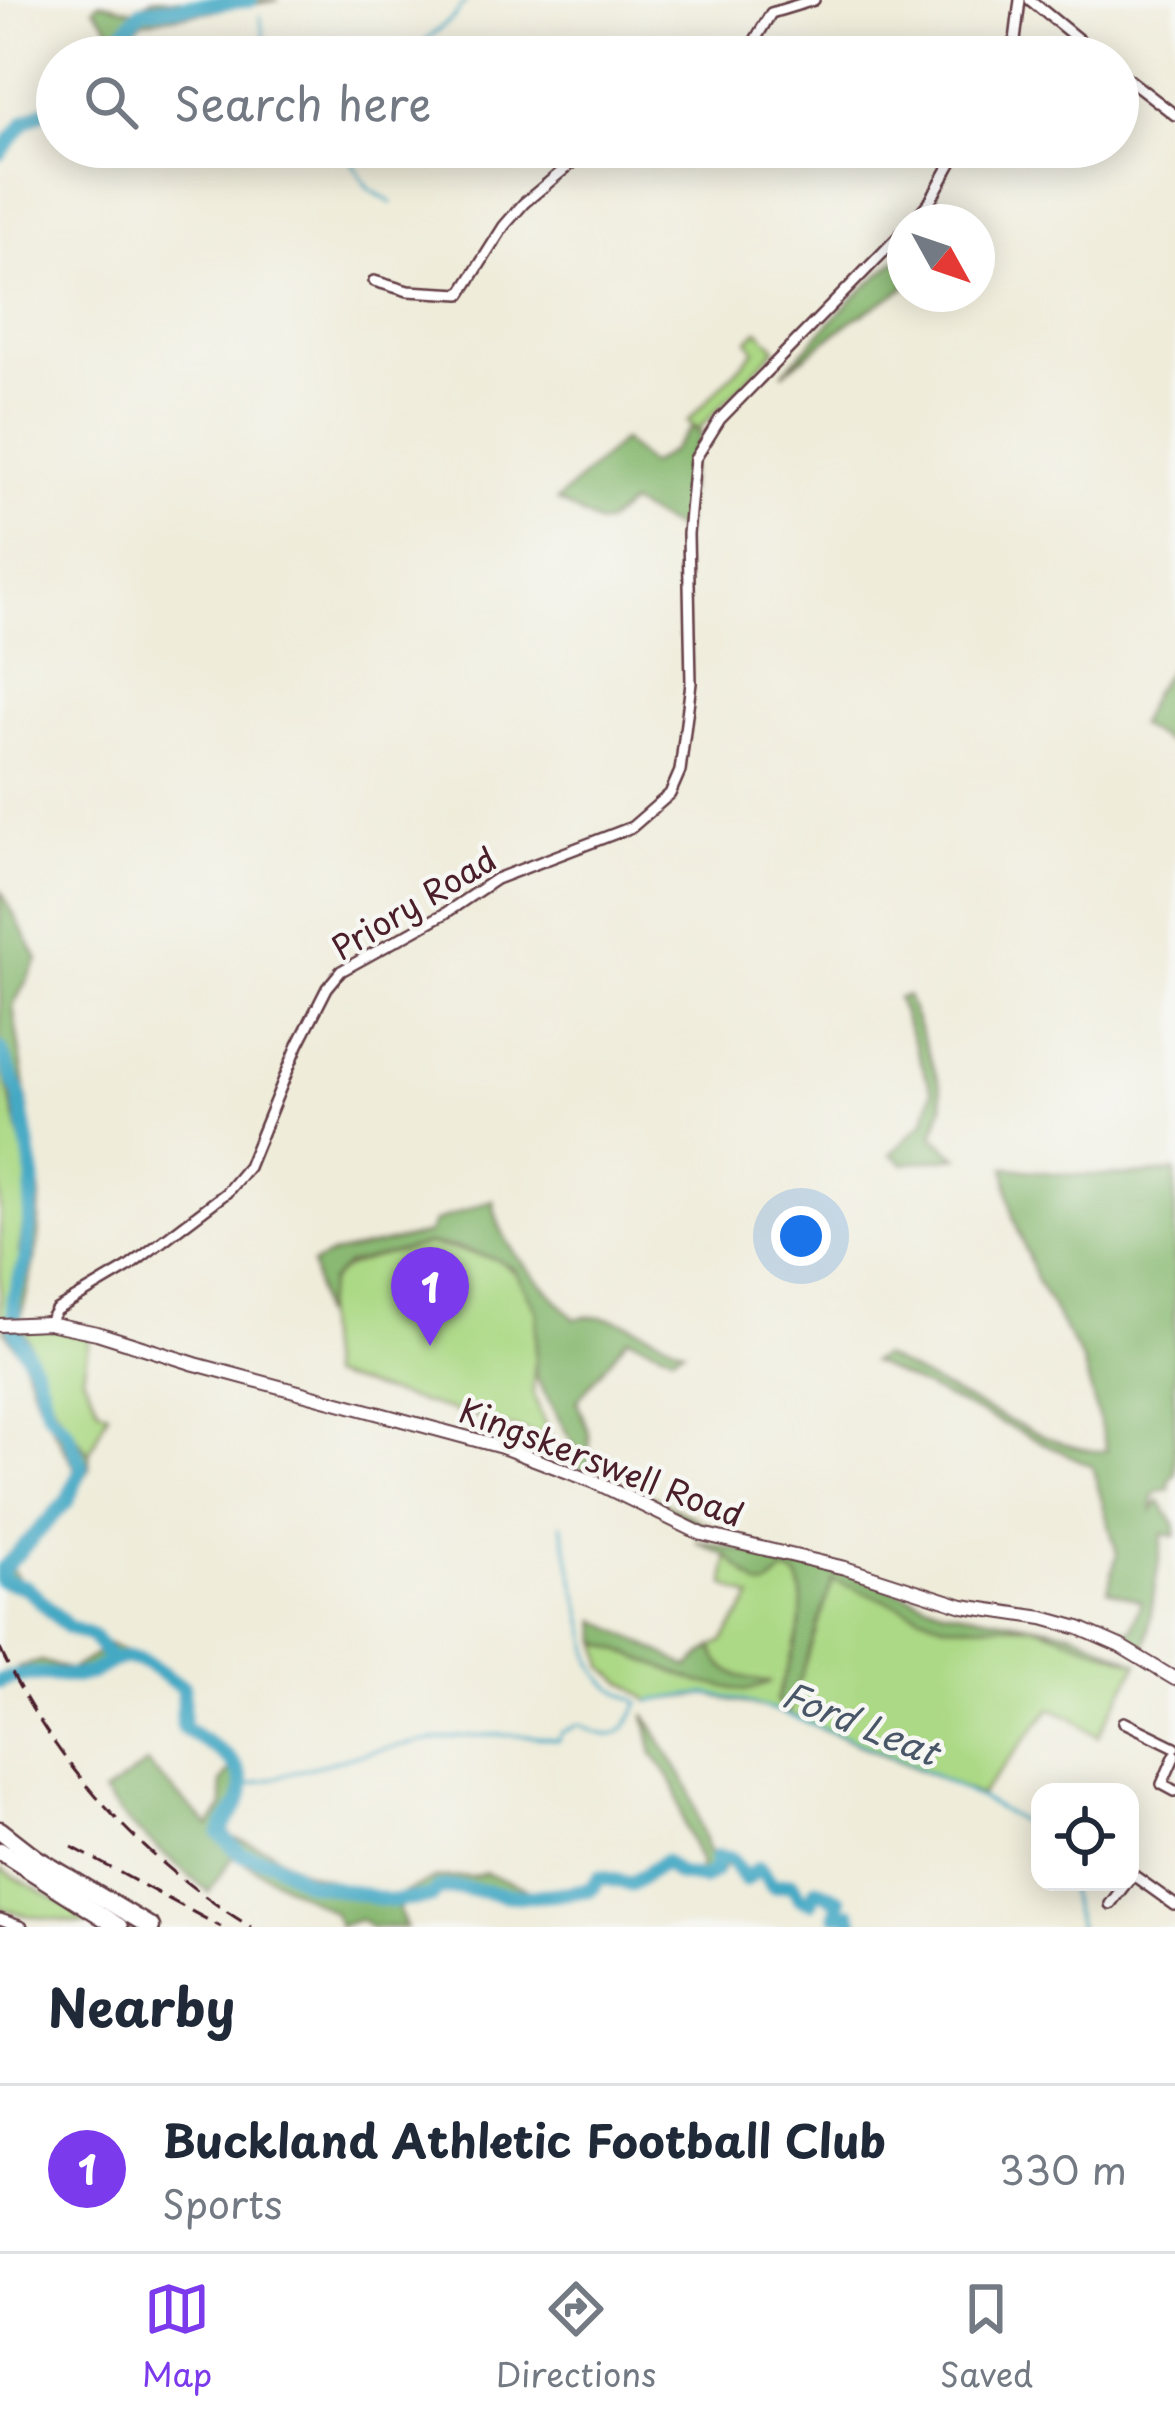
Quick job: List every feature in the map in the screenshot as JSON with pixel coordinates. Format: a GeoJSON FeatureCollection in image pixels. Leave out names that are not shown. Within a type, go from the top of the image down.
{"type":"FeatureCollection","features":[{"type":"Feature","properties":{"kind":"highway"},"geometry":{"type":"LineString","coordinates":[[0,1816],[80,1885]]}},
{"type":"Feature","properties":{"kind":"highway"},"geometry":{"type":"LineString","coordinates":[[0,1830],[152,1927]]}},
{"type":"Feature","properties":{"kind":"highway"},"geometry":{"type":"LineString","coordinates":[[0,1851],[115,1925]]}},
{"type":"Feature","properties":{"kind":"highway"},"geometry":{"type":"LineString","coordinates":[[0,1864],[115,1925]]}},
{"type":"Feature","properties":{"kind":"street"},"geometry":{"type":"LineString","coordinates":[[758,36],[771,14],[814,0]]}},
{"type":"Feature","properties":{"kind":"street"},"geometry":{"type":"LineString","coordinates":[[1015,36],[1020,0]]}},
{"type":"Feature","properties":{"kind":"street"},"geometry":{"type":"LineString","coordinates":[[1030,0],[1074,36]]}},
{"type":"Feature","properties":{"kind":"street"},"geometry":{"type":"LineString","coordinates":[[1139,87],[1175,116]]}},
{"type":"Feature","properties":{"kind":"street"},"geometry":{"type":"LineString","coordinates":[[374,281],[408,291],[461,294],[504,226],[566,168]]}},
{"type":"Feature","properties":{"kind":"street"},"geometry":{"type":"LineString","coordinates":[[927,204],[948,168]]}},
{"type":"Feature","properties":{"kind":"street","name":"Priory Road"},"geometry":{"type":"LineString","coordinates":[[48,1323],[56,1310],[127,1268],[226,1192],[248,1167],[298,1045],[341,971],[496,879],[632,827],[670,794],[680,771],[690,697],[688,534],[694,459],[720,419],[887,248]]}},
{"type":"Feature","properties":{"kind":"street","name":"Kingskerswell Road"},"geometry":{"type":"LineString","coordinates":[[0,1325],[48,1323],[502,1447],[595,1482],[702,1534],[845,1568],[963,1606],[1079,1628],[1175,1679]]}},
{"type":"Feature","properties":{"kind":"street"},"geometry":{"type":"LineString","coordinates":[[1124,1722],[1175,1751],[1162,1784],[1175,1791]]}},
{"type":"Feature","properties":{"kind":"street"},"geometry":{"type":"LineString","coordinates":[[1139,1879],[1175,1905]]}},
{"type":"Feature","properties":{"kind":"street"},"geometry":{"type":"LineString","coordinates":[[1110,1904],[1120,1891]]}},
{"type":"Feature","properties":{"kind":"street"},"geometry":{"type":"LineString","coordinates":[[0,1919],[22,1927]]}},
{"type":"Feature","properties":{"kind":"green space"},"geometry":{"type":"Polygon","coordinates":[[[152,0],[279,0],[142,22],[129,36],[100,36],[110,28],[94,8],[99,2],[132,10],[152,0]]]}},
{"type":"Feature","properties":{"kind":"green space"},"geometry":{"type":"Polygon","coordinates":[[[887,268],[887,299],[782,374],[887,268]]]}},
{"type":"Feature","properties":{"kind":"green space"},"geometry":{"type":"Polygon","coordinates":[[[758,330],[776,348],[698,430],[687,422],[755,350],[748,340],[758,330]]]}},
{"type":"Feature","properties":{"kind":"green space"},"geometry":{"type":"Polygon","coordinates":[[[691,428],[701,433],[691,456],[683,532],[629,504],[605,524],[598,524],[557,501],[622,440],[649,465],[671,451],[691,428]]]}},
{"type":"Feature","properties":{"kind":"green space"},"geometry":{"type":"Polygon","coordinates":[[[1175,661],[1175,747],[1138,725],[1175,661]]]}},
{"type":"Feature","properties":{"kind":"green space"},"geometry":{"type":"Polygon","coordinates":[[[0,889],[38,959],[13,1006],[40,1190],[38,1244],[21,1317],[8,1318],[23,1266],[19,1252],[31,1181],[0,1057],[0,889]]]}},
{"type":"Feature","properties":{"kind":"green space"},"geometry":{"type":"Polygon","coordinates":[[[907,996],[940,1085],[943,1106],[933,1136],[958,1157],[904,1164],[891,1154],[925,1120],[932,1091],[897,998],[907,996]]]}},
{"type":"Feature","properties":{"kind":"green space"},"geometry":{"type":"Polygon","coordinates":[[[0,1057],[32,1181],[22,1233],[23,1266],[8,1318],[0,1319],[0,1057]]]}},
{"type":"Feature","properties":{"kind":"green space"},"geometry":{"type":"Polygon","coordinates":[[[1005,1167],[1090,1175],[1175,1171],[1175,1474],[1170,1489],[1153,1497],[1153,1510],[1159,1501],[1175,1524],[1175,1536],[1163,1534],[1145,1652],[1100,1622],[1131,1631],[1141,1601],[1108,1590],[1117,1553],[1092,1466],[871,1362],[881,1356],[1062,1443],[1107,1450],[1083,1362],[1036,1279],[1013,1216],[1005,1167]]]}},
{"type":"Feature","properties":{"kind":"green space"},"geometry":{"type":"Polygon","coordinates":[[[493,1200],[513,1250],[574,1319],[616,1320],[683,1349],[673,1355],[628,1337],[577,1401],[589,1434],[590,1465],[727,1535],[707,1531],[576,1468],[578,1453],[535,1376],[537,1311],[514,1269],[496,1259],[428,1244],[347,1264],[330,1281],[321,1316],[312,1264],[333,1254],[428,1234],[434,1222],[493,1200]]]}},
{"type":"Feature","properties":{"kind":"green space"},"geometry":{"type":"Polygon","coordinates":[[[428,1244],[497,1259],[522,1278],[537,1311],[533,1393],[550,1438],[328,1376],[323,1311],[334,1277],[367,1259],[428,1244]]]}},
{"type":"Feature","properties":{"kind":"green space"},"geometry":{"type":"Polygon","coordinates":[[[53,1327],[89,1338],[83,1376],[99,1408],[108,1412],[89,1454],[54,1407],[23,1328],[53,1327]]]}},
{"type":"Feature","properties":{"kind":"green space"},"geometry":{"type":"Polygon","coordinates":[[[23,1328],[54,1407],[89,1454],[89,1469],[68,1507],[11,1569],[26,1587],[0,1584],[0,1568],[57,1506],[74,1466],[36,1398],[22,1356],[3,1329],[23,1328]]]}},
{"type":"Feature","properties":{"kind":"green space"},"geometry":{"type":"Polygon","coordinates":[[[695,1541],[837,1570],[945,1609],[1075,1632],[1138,1663],[1034,1625],[945,1624],[833,1580],[788,1714],[776,1701],[801,1622],[797,1576],[784,1571],[767,1587],[759,1586],[727,1556],[695,1541]]]}},
{"type":"Feature","properties":{"kind":"green space"},"geometry":{"type":"Polygon","coordinates":[[[727,1556],[767,1587],[785,1571],[797,1576],[801,1622],[776,1700],[787,1713],[832,1579],[945,1624],[1034,1625],[1138,1663],[1098,1737],[1051,1708],[980,1796],[788,1714],[708,1694],[650,1701],[604,1668],[599,1642],[699,1682],[768,1682],[733,1673],[712,1647],[723,1641],[752,1598],[725,1585],[727,1556]]]}},
{"type":"Feature","properties":{"kind":"green space"},"geometry":{"type":"Polygon","coordinates":[[[597,1620],[689,1667],[712,1647],[735,1674],[771,1682],[746,1691],[699,1682],[599,1642],[597,1620]]]}},
{"type":"Feature","properties":{"kind":"green space"},"geometry":{"type":"Polygon","coordinates":[[[92,1636],[144,1661],[112,1665],[86,1678],[25,1679],[18,1667],[41,1661],[70,1670],[99,1653],[92,1636]]]}},
{"type":"Feature","properties":{"kind":"green space"},"geometry":{"type":"Polygon","coordinates":[[[645,1714],[690,1790],[709,1853],[721,1851],[731,1859],[705,1882],[696,1877],[701,1863],[675,1786],[653,1754],[645,1714]]]}},
{"type":"Feature","properties":{"kind":"green space"},"geometry":{"type":"Polygon","coordinates":[[[235,1763],[249,1785],[227,1824],[230,1837],[270,1850],[298,1869],[355,1890],[397,1896],[436,1878],[485,1873],[546,1896],[504,1895],[459,1886],[406,1901],[398,1909],[406,1927],[371,1927],[360,1919],[340,1926],[333,1912],[233,1856],[209,1892],[131,1826],[103,1794],[147,1764],[209,1826],[223,1807],[221,1783],[235,1763]]]}},
{"type":"Feature","properties":{"kind":"green space"},"geometry":{"type":"Polygon","coordinates":[[[0,1869],[86,1917],[84,1924],[0,1907],[0,1869]]]}},
{"type":"Feature","properties":{"kind":"waterway"},"geometry":{"type":"LineString","coordinates":[[121,36],[141,11],[251,0]]}},
{"type":"Feature","properties":{"kind":"waterway"},"geometry":{"type":"LineString","coordinates":[[431,36],[466,0]]}},
{"type":"Feature","properties":{"kind":"waterway"},"geometry":{"type":"LineString","coordinates":[[260,16],[264,36]]}},
{"type":"Feature","properties":{"kind":"waterway"},"geometry":{"type":"LineString","coordinates":[[0,153],[36,116]]}},
{"type":"Feature","properties":{"kind":"waterway"},"geometry":{"type":"LineString","coordinates":[[356,168],[368,188],[392,203]]}},
{"type":"Feature","properties":{"kind":"waterway"},"geometry":{"type":"LineString","coordinates":[[0,1049],[19,1093],[34,1179],[26,1259],[13,1299],[15,1332],[35,1368],[48,1411],[67,1432],[82,1467],[67,1501],[2,1570],[1,1580],[26,1587],[68,1627],[92,1636],[111,1659]]}},
{"type":"Feature","properties":{"kind":"waterway","name":"Ford Leat"},"geometry":{"type":"LineString","coordinates":[[561,1524],[593,1664],[611,1686],[639,1702]]}},
{"type":"Feature","properties":{"kind":"waterway"},"geometry":{"type":"LineString","coordinates":[[0,1681],[32,1674],[85,1675],[130,1658],[151,1666],[183,1687],[183,1727],[226,1756],[240,1775],[240,1800],[220,1834],[242,1855],[273,1861],[307,1882],[391,1901],[431,1897],[447,1888],[537,1896],[591,1889],[600,1877],[631,1884],[664,1862],[678,1874],[703,1878],[715,1871],[717,1857],[731,1859],[745,1879],[759,1868],[773,1886],[792,1884],[799,1897],[811,1902],[816,1889],[839,1900],[836,1915],[850,1914],[854,1927]]}},
{"type":"Feature","properties":{"kind":"waterway","name":"Ford Leat"},"geometry":{"type":"LineString","coordinates":[[650,1701],[706,1694],[776,1711],[933,1775],[1031,1830]]}},
{"type":"Feature","properties":{"kind":"waterway"},"geometry":{"type":"LineString","coordinates":[[244,1786],[439,1739],[518,1735],[558,1740],[561,1733],[580,1724],[601,1734],[617,1734],[629,1723],[639,1702]]}},
{"type":"Feature","properties":{"kind":"waterway","name":"Ford Leat"},"geometry":{"type":"LineString","coordinates":[[1069,1891],[1079,1927]]}},
{"type":"Feature","properties":{"kind":"railway"},"geometry":{"type":"LineString","coordinates":[[0,1649],[47,1732],[105,1806],[173,1872],[251,1927]]}},
{"type":"Feature","properties":{"kind":"railway"},"geometry":{"type":"LineString","coordinates":[[72,1847],[221,1927]]}},
{"type":"Feature","properties":{"kind":"place","name":"Buckland Athletic Football Club"},"geometry":{"type":"Point","coordinates":[430,1346]}}]}
